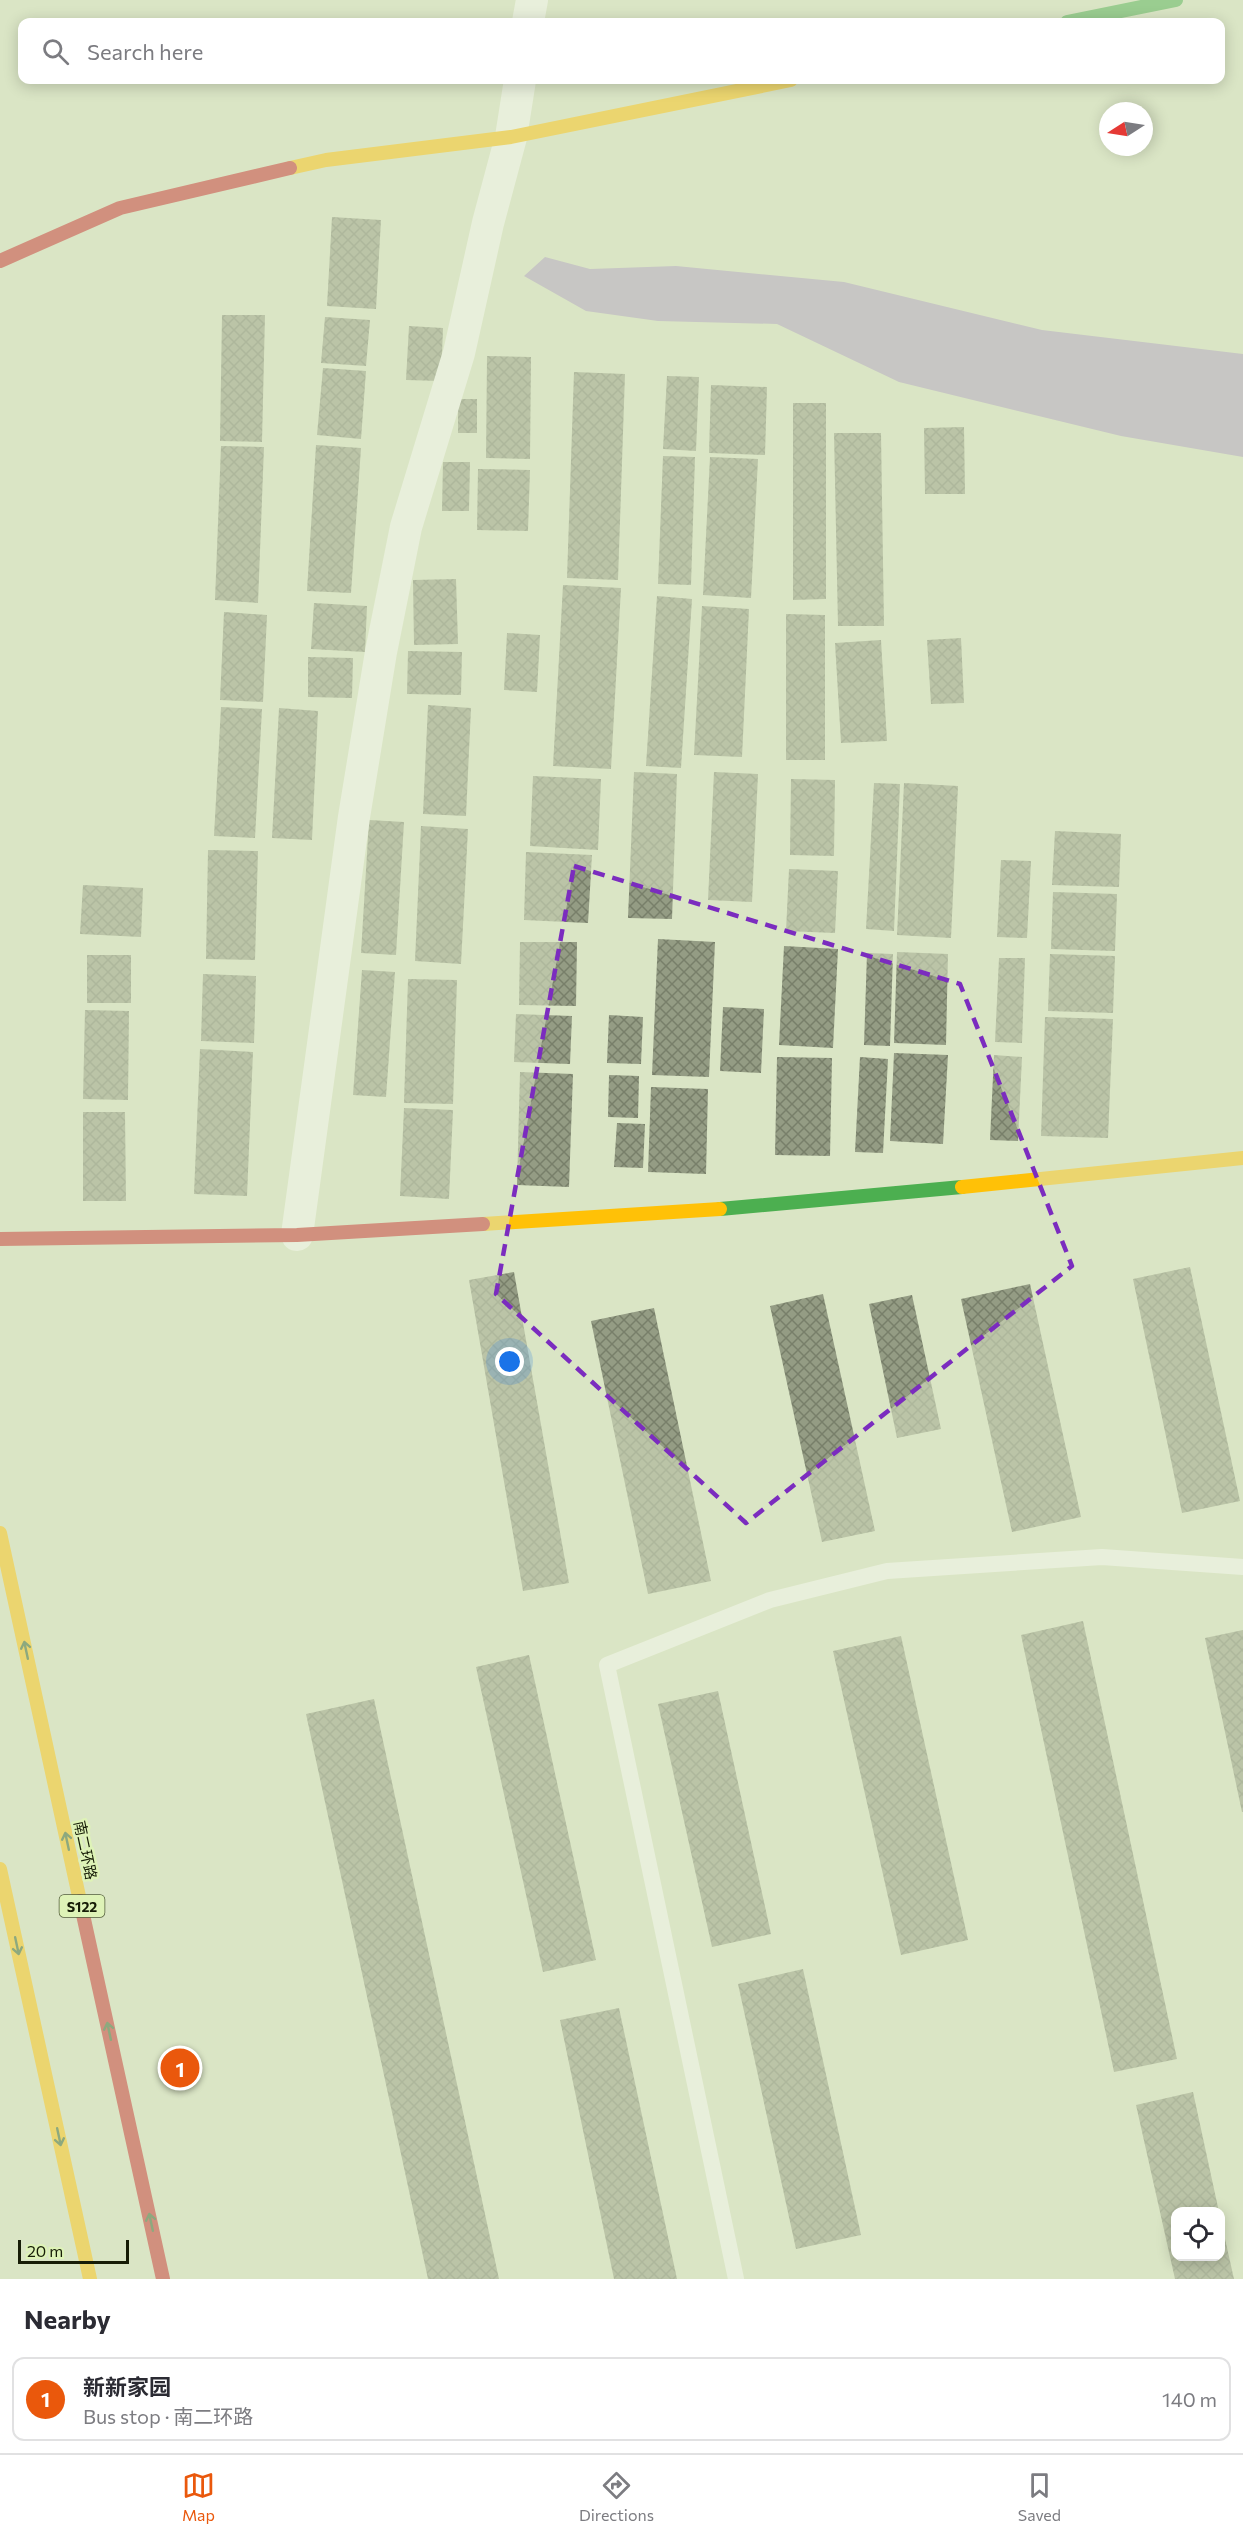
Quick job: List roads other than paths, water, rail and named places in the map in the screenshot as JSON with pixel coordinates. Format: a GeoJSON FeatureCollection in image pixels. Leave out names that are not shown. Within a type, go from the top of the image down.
{"type":"FeatureCollection","features":[{"type":"Feature","properties":{"kind":"street"},"geometry":{"type":"LineString","coordinates":[[529,18],[532,0]]}},
{"type":"Feature","properties":{"kind":"street"},"geometry":{"type":"LineString","coordinates":[[1087,18],[1176,0]]}},
{"type":"Feature","properties":{"kind":"street"},"geometry":{"type":"LineString","coordinates":[[297,1234],[354,817],[381,652],[406,527],[459,353],[488,223],[511,137],[519,84]]}},
{"type":"Feature","properties":{"kind":"street"},"geometry":{"type":"LineString","coordinates":[[0,261],[120,208],[326,160],[511,137],[771,84]]}},
{"type":"Feature","properties":{"kind":"street"},"geometry":{"type":"LineString","coordinates":[[0,1239],[297,1234],[760,1207],[1243,1158]]}},
{"type":"Feature","properties":{"kind":"street","name":"南二环路"},"geometry":{"type":"LineString","coordinates":[[0,1533],[163,2279]]}},
{"type":"Feature","properties":{"kind":"street"},"geometry":{"type":"LineString","coordinates":[[0,1869],[90,2279]]}},
{"type":"Feature","properties":{"kind":"lane"},"geometry":{"type":"LineString","coordinates":[[735,2279],[607,1665],[770,1600],[887,1571],[1102,1557],[1243,1567]]}},
{"type":"Feature","properties":{"kind":"place","name":"新新家园"},"geometry":{"type":"Point","coordinates":[180,2068]}}]}
